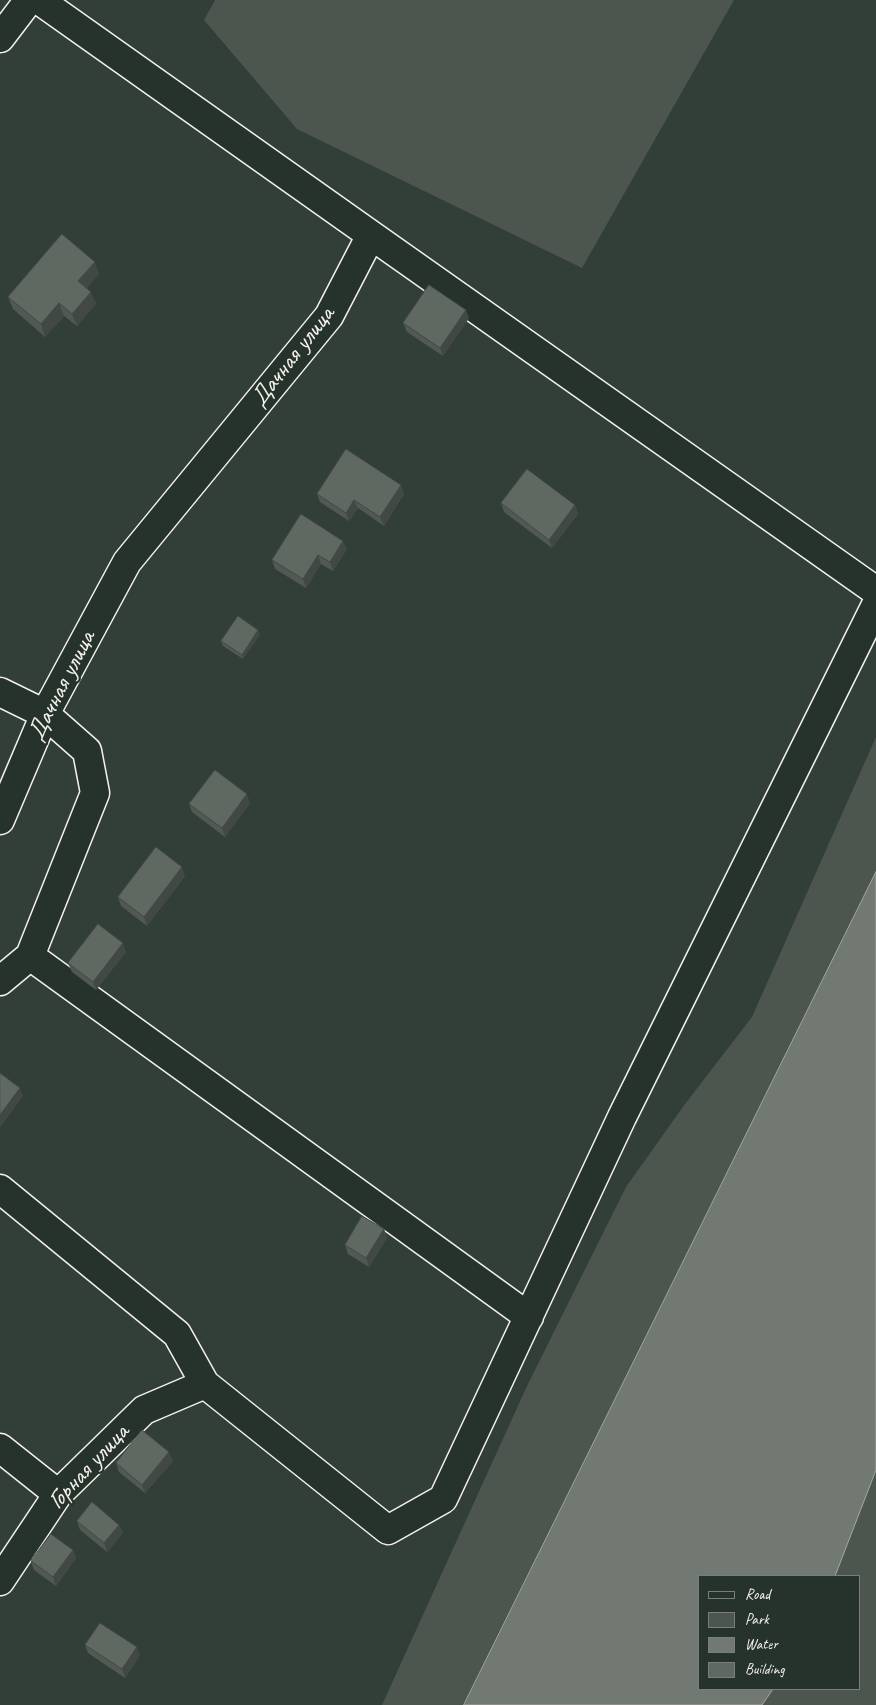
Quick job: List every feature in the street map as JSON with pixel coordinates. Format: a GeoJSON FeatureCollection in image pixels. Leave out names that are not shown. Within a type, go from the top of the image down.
{"type":"FeatureCollection","features":[{"type":"Feature","properties":{"kind":"street"},"geometry":{"type":"LineString","coordinates":[[0,38],[29,0]]}},
{"type":"Feature","properties":{"kind":"street"},"geometry":{"type":"LineString","coordinates":[[38,0],[876,591]]}},
{"type":"Feature","properties":{"kind":"street","name":"Дачная улица"},"geometry":{"type":"LineString","coordinates":[[0,820],[45,714],[127,562],[329,316],[371,235]]}},
{"type":"Feature","properties":{"kind":"street"},"geometry":{"type":"LineString","coordinates":[[0,1189],[177,1334],[205,1384],[388,1530],[443,1499],[622,1117],[876,605]]}},
{"type":"Feature","properties":{"kind":"street"},"geometry":{"type":"LineString","coordinates":[[0,692],[45,714],[87,751],[95,793],[30,956],[0,981]]}},
{"type":"Feature","properties":{"kind":"street"},"geometry":{"type":"LineString","coordinates":[[30,956],[529,1317]]}},
{"type":"Feature","properties":{"kind":"street","name":"Горная улица"},"geometry":{"type":"LineString","coordinates":[[0,1580],[58,1494],[144,1410],[205,1384]]}},
{"type":"Feature","properties":{"kind":"street"},"geometry":{"type":"LineString","coordinates":[[0,1448],[58,1494]]}},
{"type":"Feature","properties":{"kind":"green space"},"geometry":{"type":"Polygon","coordinates":[[[215,0],[734,0],[582,268],[297,129],[204,20],[215,0]]]}},
{"type":"Feature","properties":{"kind":"green space"},"geometry":{"type":"Polygon","coordinates":[[[876,737],[876,872],[464,1705],[382,1705],[527,1386],[626,1187],[685,1104],[752,1017],[876,737]]]}},
{"type":"Feature","properties":{"kind":"green space"},"geometry":{"type":"Polygon","coordinates":[[[876,1470],[876,1705],[762,1705],[772,1690],[861,1690],[861,1575],[835,1575],[876,1470]]]}},
{"type":"Feature","properties":{"kind":"water"},"geometry":{"type":"Polygon","coordinates":[[[876,872],[876,1470],[835,1575],[698,1575],[698,1690],[772,1690],[762,1705],[464,1705],[876,872]]]}},
{"type":"Feature","properties":{"kind":"building"},"geometry":{"type":"Polygon","coordinates":[[[62,234],[95,262],[78,281],[91,292],[72,314],[59,303],[41,324],[8,297],[62,234]]]}},
{"type":"Feature","properties":{"kind":"building"},"geometry":{"type":"Polygon","coordinates":[[[429,285],[466,310],[440,348],[403,323],[429,285]]]}},
{"type":"Feature","properties":{"kind":"building"},"geometry":{"type":"Polygon","coordinates":[[[346,449],[401,485],[380,517],[354,500],[346,513],[317,494],[346,449]]]}},
{"type":"Feature","properties":{"kind":"building"},"geometry":{"type":"Polygon","coordinates":[[[527,469],[575,505],[549,540],[501,503],[527,469]]]}},
{"type":"Feature","properties":{"kind":"building"},"geometry":{"type":"Polygon","coordinates":[[[301,514],[343,541],[330,562],[318,555],[303,579],[272,560],[301,514]]]}},
{"type":"Feature","properties":{"kind":"building"},"geometry":{"type":"Polygon","coordinates":[[[238,616],[258,630],[242,655],[221,641],[238,616]]]}},
{"type":"Feature","properties":{"kind":"building"},"geometry":{"type":"Polygon","coordinates":[[[215,770],[247,794],[222,828],[189,804],[215,770]]]}},
{"type":"Feature","properties":{"kind":"building"},"geometry":{"type":"Polygon","coordinates":[[[156,847],[182,867],[144,917],[118,897],[156,847]]]}},
{"type":"Feature","properties":{"kind":"building"},"geometry":{"type":"Polygon","coordinates":[[[98,924],[123,943],[93,982],[68,963],[98,924]]]}},
{"type":"Feature","properties":{"kind":"building"},"geometry":{"type":"Polygon","coordinates":[[[0,1073],[20,1088],[0,1115],[0,1073]]]}},
{"type":"Feature","properties":{"kind":"building"},"geometry":{"type":"Polygon","coordinates":[[[362,1216],[384,1229],[366,1258],[345,1245],[362,1216]]]}},
{"type":"Feature","properties":{"kind":"building"},"geometry":{"type":"Polygon","coordinates":[[[142,1430],[169,1452],[142,1485],[116,1463],[142,1430]]]}},
{"type":"Feature","properties":{"kind":"building"},"geometry":{"type":"Polygon","coordinates":[[[92,1502],[119,1525],[104,1543],[77,1521],[92,1502]]]}},
{"type":"Feature","properties":{"kind":"building"},"geometry":{"type":"Polygon","coordinates":[[[51,1534],[73,1550],[53,1577],[31,1561],[51,1534]]]}},
{"type":"Feature","properties":{"kind":"building"},"geometry":{"type":"Polygon","coordinates":[[[100,1623],[137,1647],[122,1669],[85,1645],[100,1623]]]}}]}
